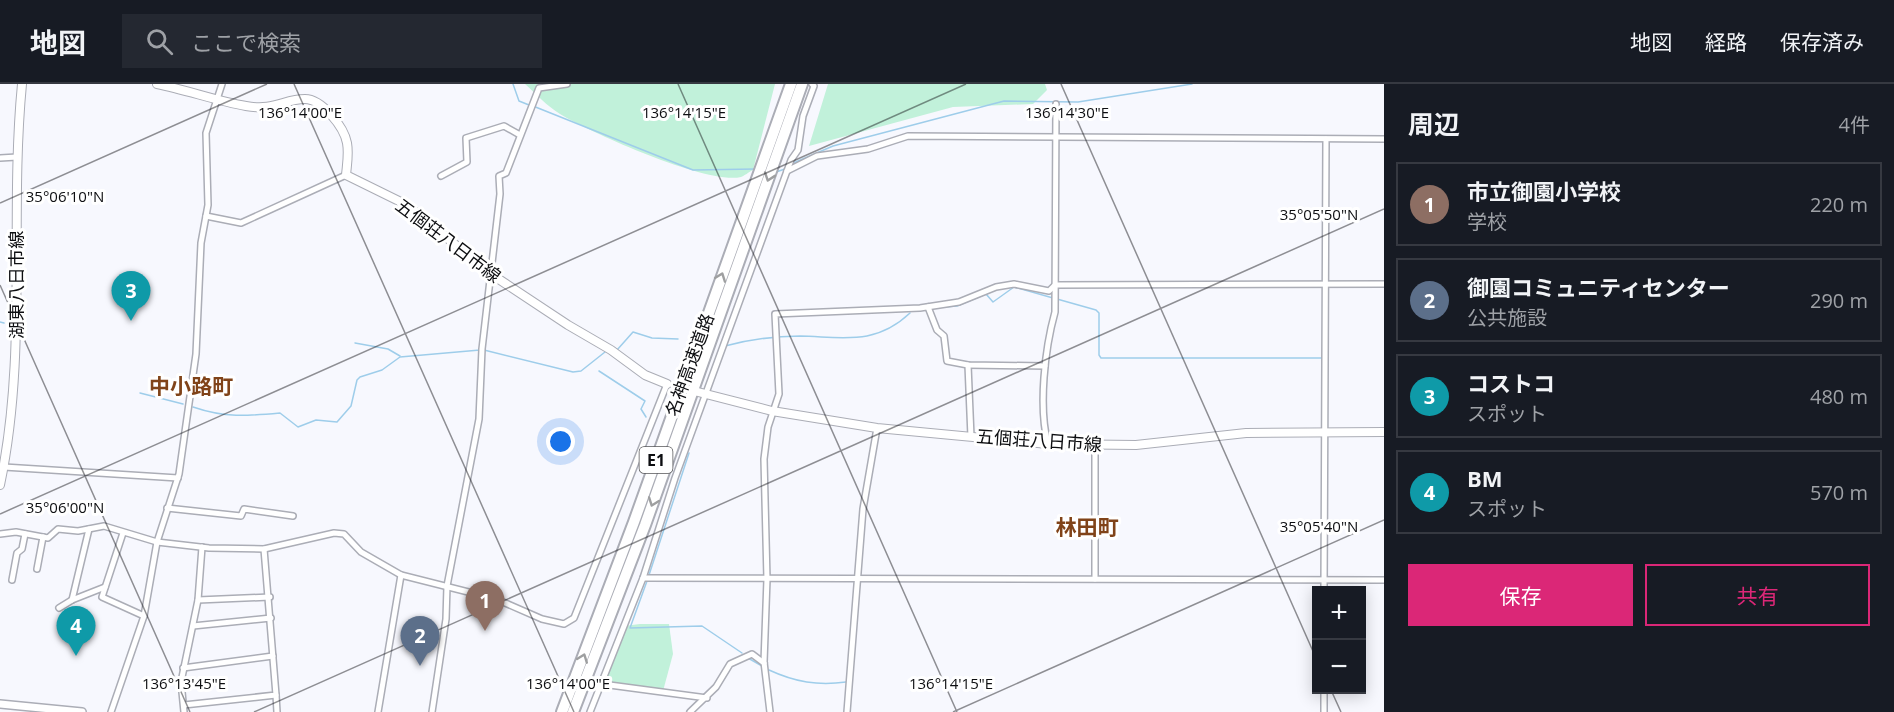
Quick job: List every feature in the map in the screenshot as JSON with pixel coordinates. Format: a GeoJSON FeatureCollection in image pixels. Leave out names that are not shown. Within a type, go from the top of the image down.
{"type":"FeatureCollection","features":[{"type":"Feature","properties":{"kind":"highway","name":"名神高速道路"},"geometry":{"type":"LineString","coordinates":[[573,712],[645,525],[757,210],[791,93],[802,84]]}},
{"type":"Feature","properties":{"kind":"highway","name":"名神高速道路"},"geometry":{"type":"LineString","coordinates":[[561,712],[634,522],[746,206],[775,143]]}},
{"type":"Feature","properties":{"kind":"main road","name":"湖東八日市線"},"geometry":{"type":"LineString","coordinates":[[0,485],[16,376],[17,158],[22,84]]}},
{"type":"Feature","properties":{"kind":"main road"},"geometry":{"type":"LineString","coordinates":[[157,84],[246,106],[271,108],[305,99],[319,104],[334,119],[346,140],[349,153],[346,175]]}},
{"type":"Feature","properties":{"kind":"main road","name":"五個荘八日市線"},"geometry":{"type":"LineString","coordinates":[[346,175],[407,205],[491,274],[609,349],[645,375],[667,384]]}},
{"type":"Feature","properties":{"kind":"main road","name":"五個荘八日市線"},"geometry":{"type":"LineString","coordinates":[[703,393],[772,411],[877,428],[1048,444],[1136,445],[1246,433],[1384,432]]}},
{"type":"Feature","properties":{"kind":"street"},"geometry":{"type":"LineString","coordinates":[[111,712],[144,616],[157,542],[178,478],[196,354],[201,243],[206,216],[206,133],[222,84]]}},
{"type":"Feature","properties":{"kind":"street"},"geometry":{"type":"LineString","coordinates":[[432,712],[446,619],[447,586],[479,419],[482,349],[500,195],[499,176],[506,173],[539,88],[567,84]]}},
{"type":"Feature","properties":{"kind":"street"},"geometry":{"type":"LineString","coordinates":[[590,712],[643,578],[703,393],[791,160],[798,150],[803,116],[814,86],[812,84]]}},
{"type":"Feature","properties":{"kind":"street"},"geometry":{"type":"LineString","coordinates":[[1048,444],[1044,432],[1045,366],[1047,340],[1055,312],[1058,136],[1056,104]]}},
{"type":"Feature","properties":{"kind":"street"},"geometry":{"type":"LineString","coordinates":[[441,176],[467,162],[466,138],[504,126],[520,135]]}},
{"type":"Feature","properties":{"kind":"street"},"geometry":{"type":"LineString","coordinates":[[788,170],[818,156],[868,148],[908,136],[1384,139]]}},
{"type":"Feature","properties":{"kind":"street"},"geometry":{"type":"LineString","coordinates":[[1324,586],[1326,139]]}},
{"type":"Feature","properties":{"kind":"street"},"geometry":{"type":"LineString","coordinates":[[0,158],[17,158]]}},
{"type":"Feature","properties":{"kind":"street"},"geometry":{"type":"LineString","coordinates":[[206,216],[241,223],[346,175]]}},
{"type":"Feature","properties":{"kind":"street"},"geometry":{"type":"LineString","coordinates":[[770,712],[764,663],[767,579],[764,459],[772,411],[778,394],[780,373],[775,314],[928,307],[959,302],[996,287],[1014,284],[1049,291],[1055,285],[1384,284]]}},
{"type":"Feature","properties":{"kind":"street"},"geometry":{"type":"LineString","coordinates":[[928,307],[937,330],[944,336],[947,361],[969,365],[1045,366]]}},
{"type":"Feature","properties":{"kind":"street"},"geometry":{"type":"LineString","coordinates":[[969,365],[971,437]]}},
{"type":"Feature","properties":{"kind":"street"},"geometry":{"type":"LineString","coordinates":[[0,534],[25,534],[48,538],[58,529],[89,529],[104,526],[157,542],[202,547],[264,549],[318,535],[344,534],[362,552],[401,575],[496,599],[542,619],[564,624],[574,618],[667,384]]}},
{"type":"Feature","properties":{"kind":"street"},"geometry":{"type":"LineString","coordinates":[[847,712],[863,509],[877,428]]}},
{"type":"Feature","properties":{"kind":"street"},"geometry":{"type":"LineString","coordinates":[[1095,446],[1095,579]]}},
{"type":"Feature","properties":{"kind":"street"},"geometry":{"type":"LineString","coordinates":[[4,467],[178,478]]}},
{"type":"Feature","properties":{"kind":"street"},"geometry":{"type":"LineString","coordinates":[[167,508],[241,516],[244,509],[293,516]]}},
{"type":"Feature","properties":{"kind":"street"},"geometry":{"type":"LineString","coordinates":[[72,600],[89,529]]}},
{"type":"Feature","properties":{"kind":"street"},"geometry":{"type":"LineString","coordinates":[[123,533],[102,597],[144,616]]}},
{"type":"Feature","properties":{"kind":"street"},"geometry":{"type":"LineString","coordinates":[[12,580],[17,553],[22,549],[25,534]]}},
{"type":"Feature","properties":{"kind":"street"},"geometry":{"type":"LineString","coordinates":[[38,569],[43,537]]}},
{"type":"Feature","properties":{"kind":"street"},"geometry":{"type":"LineString","coordinates":[[202,547],[198,600],[181,682],[184,709],[276,695]]}},
{"type":"Feature","properties":{"kind":"street"},"geometry":{"type":"LineString","coordinates":[[264,549],[270,597],[277,712]]}},
{"type":"Feature","properties":{"kind":"street"},"geometry":{"type":"LineString","coordinates":[[378,712],[401,575]]}},
{"type":"Feature","properties":{"kind":"street"},"geometry":{"type":"LineString","coordinates":[[643,578],[1384,580]]}},
{"type":"Feature","properties":{"kind":"street"},"geometry":{"type":"LineString","coordinates":[[59,608],[72,600],[105,587]]}},
{"type":"Feature","properties":{"kind":"street"},"geometry":{"type":"LineString","coordinates":[[198,600],[270,597]]}},
{"type":"Feature","properties":{"kind":"street"},"geometry":{"type":"LineString","coordinates":[[193,626],[271,618]]}},
{"type":"Feature","properties":{"kind":"street"},"geometry":{"type":"LineString","coordinates":[[690,712],[707,698],[730,664],[739,658],[752,654],[764,663]]}},
{"type":"Feature","properties":{"kind":"street"},"geometry":{"type":"LineString","coordinates":[[183,668],[273,657]]}},
{"type":"Feature","properties":{"kind":"street"},"geometry":{"type":"LineString","coordinates":[[602,684],[707,698]]}},
{"type":"Feature","properties":{"kind":"street"},"geometry":{"type":"LineString","coordinates":[[1324,694],[1324,712]]}},
{"type":"Feature","properties":{"kind":"street"},"geometry":{"type":"LineString","coordinates":[[0,704],[82,712]]}},
{"type":"Feature","properties":{"kind":"green space"},"geometry":{"type":"Polygon","coordinates":[[[525,84],[775,84],[753,170],[741,177],[725,177],[677,166],[597,133],[555,111],[525,84]]]}},
{"type":"Feature","properties":{"kind":"green space"},"geometry":{"type":"Polygon","coordinates":[[[828,84],[1045,84],[1047,90],[1033,104],[953,107],[809,146],[828,84]]]}},
{"type":"Feature","properties":{"kind":"green space"},"geometry":{"type":"Polygon","coordinates":[[[669,624],[673,654],[663,691],[602,684],[624,626],[669,624]]]}},
{"type":"Feature","properties":{"kind":"waterway"},"geometry":{"type":"LineString","coordinates":[[513,84],[519,101],[529,105]]}},
{"type":"Feature","properties":{"kind":"waterway"},"geometry":{"type":"LineString","coordinates":[[791,164],[833,146],[1004,101],[1078,102],[1192,84]]}},
{"type":"Feature","properties":{"kind":"waterway"},"geometry":{"type":"LineString","coordinates":[[533,106],[693,170],[756,169]]}},
{"type":"Feature","properties":{"kind":"waterway"},"geometry":{"type":"LineString","coordinates":[[776,172],[785,169]]}},
{"type":"Feature","properties":{"kind":"waterway"},"geometry":{"type":"LineString","coordinates":[[944,307],[957,306],[986,294],[993,302],[1014,287],[1053,298]]}},
{"type":"Feature","properties":{"kind":"waterway"},"geometry":{"type":"LineString","coordinates":[[1057,299],[1096,310],[1099,313],[1099,355],[1101,358],[1324,358]]}},
{"type":"Feature","properties":{"kind":"waterway"},"geometry":{"type":"LineString","coordinates":[[725,346],[781,337],[844,338],[871,335],[897,324],[910,313]]}},
{"type":"Feature","properties":{"kind":"waterway"},"geometry":{"type":"LineString","coordinates":[[0,322],[4,323]]}},
{"type":"Feature","properties":{"kind":"waterway"},"geometry":{"type":"LineString","coordinates":[[617,350],[633,332],[652,338],[678,339]]}},
{"type":"Feature","properties":{"kind":"waterway"},"geometry":{"type":"LineString","coordinates":[[355,343],[388,349],[400,356]]}},
{"type":"Feature","properties":{"kind":"waterway"},"geometry":{"type":"LineString","coordinates":[[193,407],[215,413],[236,415],[280,413],[298,427],[316,420],[337,422],[351,406],[357,380],[360,377],[382,370],[400,357],[480,350]]}},
{"type":"Feature","properties":{"kind":"waterway"},"geometry":{"type":"LineString","coordinates":[[484,350],[573,372],[581,371],[605,352]]}},
{"type":"Feature","properties":{"kind":"waterway"},"geometry":{"type":"LineString","coordinates":[[599,371],[645,401],[641,409],[646,417]]}},
{"type":"Feature","properties":{"kind":"waterway"},"geometry":{"type":"LineString","coordinates":[[140,393],[183,404]]}},
{"type":"Feature","properties":{"kind":"waterway"},"geometry":{"type":"LineString","coordinates":[[649,575],[689,453]]}},
{"type":"Feature","properties":{"kind":"waterway"},"geometry":{"type":"LineString","coordinates":[[647,581],[630,628],[702,626],[742,653]]}},
{"type":"Feature","properties":{"kind":"waterway"},"geometry":{"type":"LineString","coordinates":[[748,658],[762,666]]}},
{"type":"Feature","properties":{"kind":"waterway"},"geometry":{"type":"LineString","coordinates":[[769,670],[788,678],[807,682],[826,684],[846,682]]}},
{"type":"Feature","properties":{"kind":"place","name":"コストコ"},"geometry":{"type":"Point","coordinates":[131,321]}},
{"type":"Feature","properties":{"kind":"place","name":"市立御園小学校"},"geometry":{"type":"Point","coordinates":[485,631]}},
{"type":"Feature","properties":{"kind":"place","name":"BM"},"geometry":{"type":"Point","coordinates":[76,656]}},
{"type":"Feature","properties":{"kind":"place","name":"御園コミュニティセンター"},"geometry":{"type":"Point","coordinates":[420,666]}},
{"type":"Feature","properties":{"kind":"district","name":"中小路町"},"geometry":{"type":"Point","coordinates":[191,387]}},
{"type":"Feature","properties":{"kind":"district","name":"林田町"},"geometry":{"type":"Point","coordinates":[1087,528]}}]}
